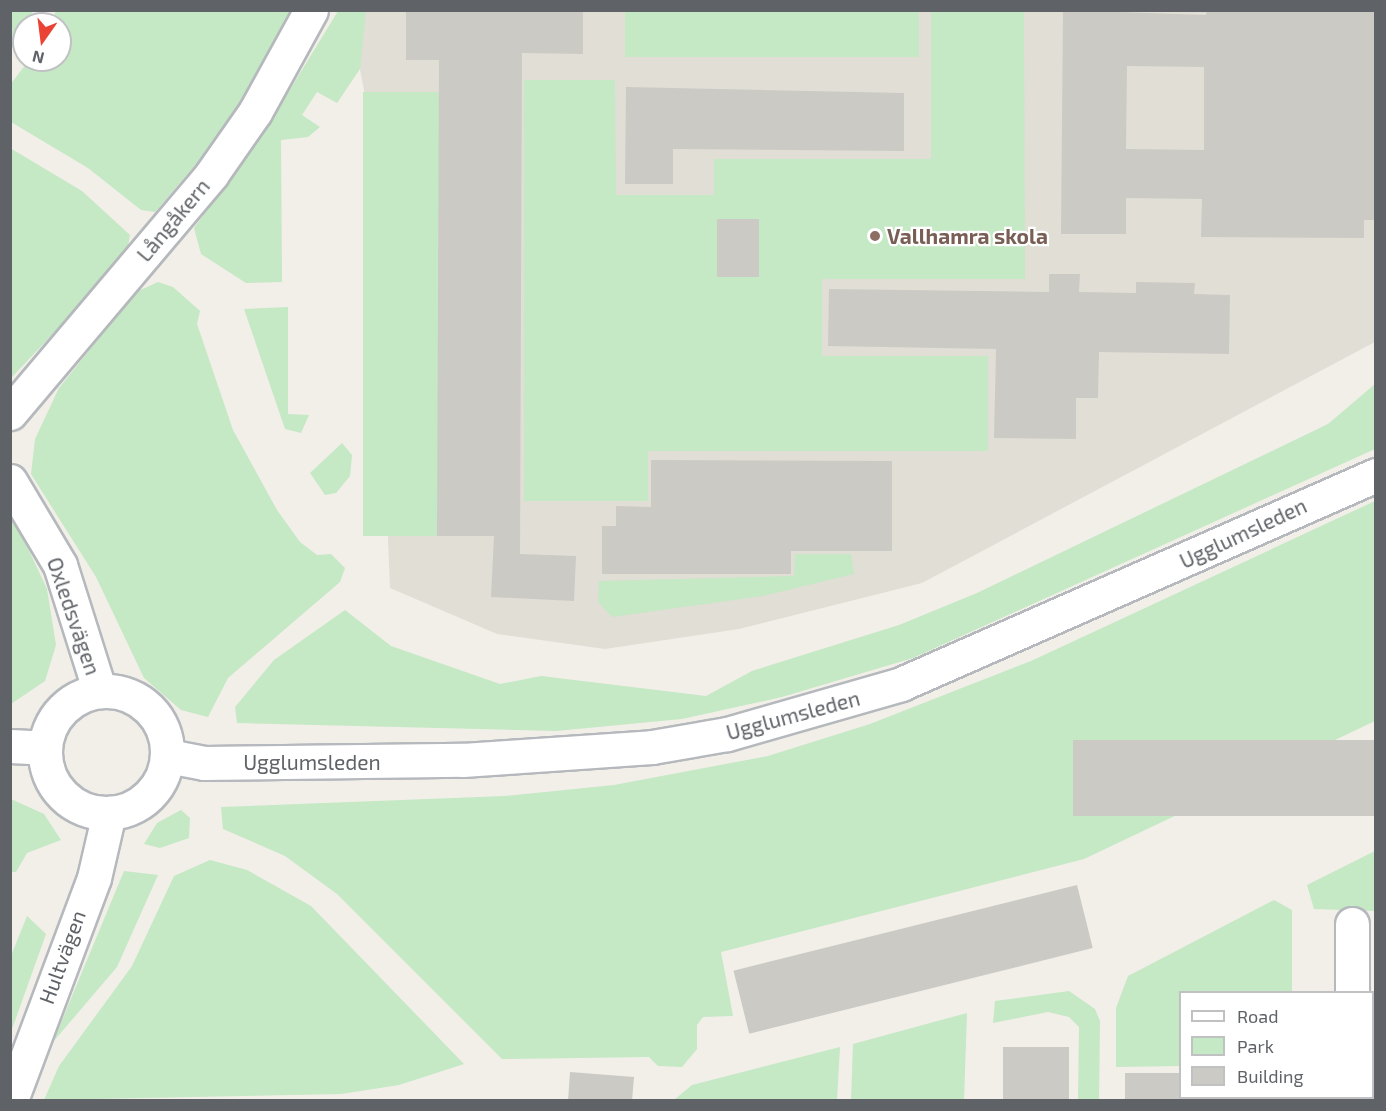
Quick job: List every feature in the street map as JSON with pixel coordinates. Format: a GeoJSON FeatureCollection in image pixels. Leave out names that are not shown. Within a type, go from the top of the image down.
{"type":"FeatureCollection","features":[{"type":"Feature","properties":{"kind":"street","name":"Långåkern"},"geometry":{"type":"LineString","coordinates":[[10,413],[211,175],[255,112],[311,10]]}},
{"type":"Feature","properties":{"kind":"street","name":"Ugglumsleden"},"geometry":{"type":"LineString","coordinates":[[168,756],[204,763],[463,760],[652,747],[812,714],[983,651],[1278,514],[1376,475]]}},
{"type":"Feature","properties":{"kind":"street","name":"Oxledsvägen"},"geometry":{"type":"LineString","coordinates":[[10,481],[60,565],[99,689]]}},
{"type":"Feature","properties":{"kind":"street"},"geometry":{"type":"LineString","coordinates":[[99,689],[131,696],[151,710],[164,731],[168,756],[149,796],[109,813],[89,811],[62,795],[47,769],[45,748],[50,726],[64,707],[99,689]]}},
{"type":"Feature","properties":{"kind":"street"},"geometry":{"type":"LineString","coordinates":[[10,746],[45,748]]}},
{"type":"Feature","properties":{"kind":"street","name":"Hultvägen"},"geometry":{"type":"LineString","coordinates":[[11,1101],[94,878],[109,813]]}},
{"type":"Feature","properties":{"kind":"street"},"geometry":{"type":"LineString","coordinates":[[1352,924],[1352,991]]}},
{"type":"Feature","properties":{"kind":"shaded area","name":"Vallhamra skola"},"geometry":{"type":"Polygon","coordinates":[[[357,10],[1375,11],[1375,342],[922,583],[739,629],[605,649],[497,634],[390,588],[372,131],[354,39],[357,10]]]}},
{"type":"Feature","properties":{"kind":"green space"},"geometry":{"type":"Polygon","coordinates":[[[10,11],[33,11],[12,12],[11,51],[10,11]]]}},
{"type":"Feature","properties":{"kind":"green space"},"geometry":{"type":"Polygon","coordinates":[[[294,11],[230,124],[155,212],[141,210],[88,168],[11,122],[10,85],[20,72],[72,72],[72,12],[56,12],[294,11]]]}},
{"type":"Feature","properties":{"kind":"green space"},"geometry":{"type":"Polygon","coordinates":[[[338,11],[366,11],[360,69],[337,103],[317,92],[302,115],[320,127],[308,137],[281,140],[282,282],[246,283],[201,254],[194,228],[261,137],[338,11]]]}},
{"type":"Feature","properties":{"kind":"green space"},"geometry":{"type":"Polygon","coordinates":[[[625,11],[919,11],[919,57],[625,57],[625,11]]]}},
{"type":"Feature","properties":{"kind":"green space"},"geometry":{"type":"Polygon","coordinates":[[[931,11],[1024,11],[1025,279],[822,279],[822,356],[988,356],[988,451],[648,451],[648,501],[524,501],[524,80],[615,80],[616,195],[714,195],[714,159],[931,159],[931,11]]]}},
{"type":"Feature","properties":{"kind":"green space"},"geometry":{"type":"Polygon","coordinates":[[[363,92],[439,92],[439,536],[363,536],[363,92]]]}},
{"type":"Feature","properties":{"kind":"green space"},"geometry":{"type":"Polygon","coordinates":[[[10,148],[82,191],[130,235],[128,246],[85,300],[11,378],[10,148]]]}},
{"type":"Feature","properties":{"kind":"green space"},"geometry":{"type":"Polygon","coordinates":[[[158,282],[173,287],[200,311],[197,324],[233,430],[277,510],[300,542],[317,555],[331,554],[345,568],[340,582],[228,678],[208,717],[181,710],[144,678],[96,577],[31,474],[35,439],[59,388],[136,292],[158,282]]]}},
{"type":"Feature","properties":{"kind":"green space"},"geometry":{"type":"Polygon","coordinates":[[[288,307],[288,414],[309,415],[301,433],[285,429],[244,309],[288,307]]]}},
{"type":"Feature","properties":{"kind":"green space"},"geometry":{"type":"Polygon","coordinates":[[[1375,384],[1375,449],[913,658],[782,697],[682,719],[556,731],[237,723],[235,707],[274,660],[345,610],[391,646],[500,684],[541,676],[706,696],[752,671],[899,625],[977,593],[1328,424],[1375,384]]]}},
{"type":"Feature","properties":{"kind":"green space"},"geometry":{"type":"Polygon","coordinates":[[[342,443],[352,455],[350,476],[336,493],[325,495],[310,473],[342,443]]]}},
{"type":"Feature","properties":{"kind":"green space"},"geometry":{"type":"Polygon","coordinates":[[[1375,501],[1375,721],[1084,859],[721,952],[733,1016],[703,1017],[697,1025],[697,1049],[682,1067],[658,1066],[649,1057],[502,1059],[337,894],[285,856],[223,829],[221,807],[505,796],[614,785],[768,756],[870,724],[1031,661],[1375,501]]]}},
{"type":"Feature","properties":{"kind":"green space"},"geometry":{"type":"Polygon","coordinates":[[[10,510],[47,589],[56,645],[45,681],[11,704],[10,510]]]}},
{"type":"Feature","properties":{"kind":"green space"},"geometry":{"type":"Polygon","coordinates":[[[795,554],[851,554],[854,574],[763,596],[612,617],[598,602],[599,581],[794,576],[795,554]]]}},
{"type":"Feature","properties":{"kind":"green space"},"geometry":{"type":"Polygon","coordinates":[[[11,799],[44,814],[61,840],[27,853],[16,872],[11,872],[11,799]]]}},
{"type":"Feature","properties":{"kind":"green space"},"geometry":{"type":"Polygon","coordinates":[[[181,810],[190,818],[189,838],[160,848],[144,844],[157,823],[181,810]]]}},
{"type":"Feature","properties":{"kind":"green space"},"geometry":{"type":"Polygon","coordinates":[[[1375,851],[1375,911],[1314,909],[1307,885],[1375,851]]]}},
{"type":"Feature","properties":{"kind":"green space"},"geometry":{"type":"Polygon","coordinates":[[[210,860],[247,870],[311,906],[464,1064],[399,1085],[341,1094],[44,1100],[59,1066],[132,966],[174,876],[210,860]]]}},
{"type":"Feature","properties":{"kind":"green space"},"geometry":{"type":"Polygon","coordinates":[[[124,871],[158,875],[117,967],[53,1042],[124,871]]]}},
{"type":"Feature","properties":{"kind":"green space"},"geometry":{"type":"Polygon","coordinates":[[[1274,900],[1292,910],[1292,991],[1179,991],[1179,1066],[1116,1067],[1116,1008],[1128,976],[1274,900]]]}},
{"type":"Feature","properties":{"kind":"green space"},"geometry":{"type":"Polygon","coordinates":[[[27,916],[46,934],[11,1032],[11,956],[27,916]]]}},
{"type":"Feature","properties":{"kind":"green space"},"geometry":{"type":"Polygon","coordinates":[[[1069,991],[1095,1009],[1100,1021],[1099,1100],[1078,1100],[1079,1027],[1069,1017],[1048,1012],[993,1023],[995,1001],[1069,991]]]}},
{"type":"Feature","properties":{"kind":"green space"},"geometry":{"type":"Polygon","coordinates":[[[967,1013],[964,1100],[851,1100],[853,1044],[967,1013]]]}},
{"type":"Feature","properties":{"kind":"green space"},"geometry":{"type":"Polygon","coordinates":[[[840,1047],[837,1100],[674,1100],[692,1085],[840,1047]]]}},
{"type":"Feature","properties":{"kind":"building"},"geometry":{"type":"Polygon","coordinates":[[[406,10],[583,10],[583,54],[522,53],[520,554],[576,556],[574,601],[491,597],[494,536],[437,536],[439,60],[406,60],[406,10]]]}},
{"type":"Feature","properties":{"kind":"building"},"geometry":{"type":"Polygon","coordinates":[[[1063,10],[1206,15],[1207,10],[1376,10],[1376,220],[1364,220],[1364,238],[1201,237],[1202,199],[1126,198],[1126,234],[1061,234],[1063,10]],[[1127,66],[1126,149],[1204,150],[1204,67],[1127,66]]]}},
{"type":"Feature","properties":{"kind":"building"},"geometry":{"type":"Polygon","coordinates":[[[626,87],[904,93],[904,151],[673,149],[673,184],[625,184],[626,87]]]}},
{"type":"Feature","properties":{"kind":"building"},"geometry":{"type":"Polygon","coordinates":[[[717,219],[759,219],[759,277],[717,277],[717,219]]]}},
{"type":"Feature","properties":{"kind":"building"},"geometry":{"type":"Polygon","coordinates":[[[1049,274],[1080,274],[1079,292],[1136,293],[1136,282],[1195,283],[1194,294],[1230,295],[1229,354],[1099,352],[1098,398],[1076,398],[1076,439],[994,438],[996,349],[828,346],[829,289],[1049,292],[1049,274]]]}},
{"type":"Feature","properties":{"kind":"building"},"geometry":{"type":"Polygon","coordinates":[[[651,460],[892,461],[892,551],[791,551],[791,574],[602,574],[602,526],[616,526],[616,506],[651,507],[651,460]]]}},
{"type":"Feature","properties":{"kind":"building"},"geometry":{"type":"Polygon","coordinates":[[[1073,740],[1376,740],[1376,816],[1073,816],[1073,740]]]}},
{"type":"Feature","properties":{"kind":"building"},"geometry":{"type":"Polygon","coordinates":[[[1077,885],[1093,948],[749,1034],[734,971],[1077,885]]]}},
{"type":"Feature","properties":{"kind":"building"},"geometry":{"type":"Polygon","coordinates":[[[1003,1047],[1069,1047],[1069,1100],[1003,1100],[1003,1047]]]}},
{"type":"Feature","properties":{"kind":"building"},"geometry":{"type":"Polygon","coordinates":[[[570,1072],[634,1077],[632,1101],[568,1101],[570,1072]]]}},
{"type":"Feature","properties":{"kind":"building"},"geometry":{"type":"Polygon","coordinates":[[[1125,1073],[1179,1073],[1180,1100],[1125,1100],[1125,1073]]]}},
{"type":"Feature","properties":{"kind":"place","name":"Vallhamra skola"},"geometry":{"type":"Point","coordinates":[875,236]}}]}
